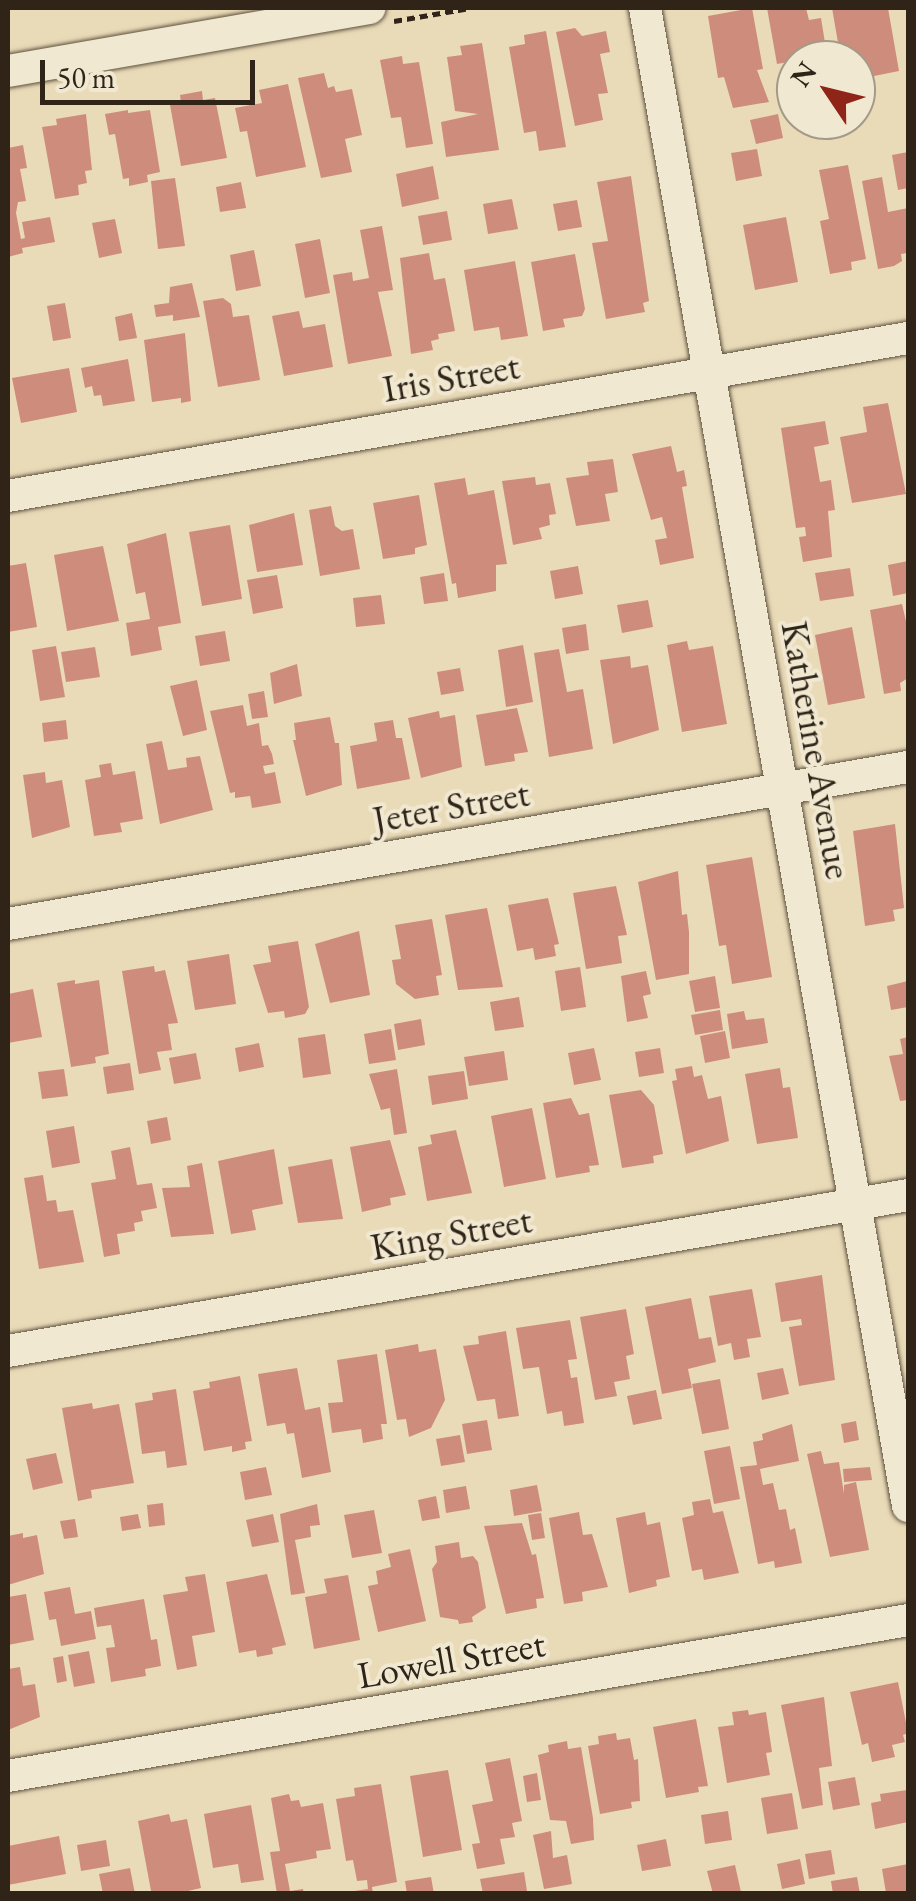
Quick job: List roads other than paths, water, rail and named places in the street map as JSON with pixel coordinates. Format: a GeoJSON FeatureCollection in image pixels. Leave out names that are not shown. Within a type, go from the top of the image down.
{"type":"FeatureCollection","features":[{"type":"Feature","properties":{"kind":"street"},"geometry":{"type":"LineString","coordinates":[[8,71],[370,8]]}},
{"type":"Feature","properties":{"kind":"street","name":"Katherine Avenue"},"geometry":{"type":"LineString","coordinates":[[645,8],[908,1506]]}},
{"type":"Feature","properties":{"kind":"street","name":"Iris Street"},"geometry":{"type":"LineString","coordinates":[[8,496],[908,338]]}},
{"type":"Feature","properties":{"kind":"street","name":"Jeter Street"},"geometry":{"type":"LineString","coordinates":[[8,924],[908,767]]}},
{"type":"Feature","properties":{"kind":"street","name":"King Street"},"geometry":{"type":"LineString","coordinates":[[8,1350],[908,1195]]}},
{"type":"Feature","properties":{"kind":"street","name":"Lowell Street"},"geometry":{"type":"LineString","coordinates":[[8,1776],[908,1620]]}}]}
